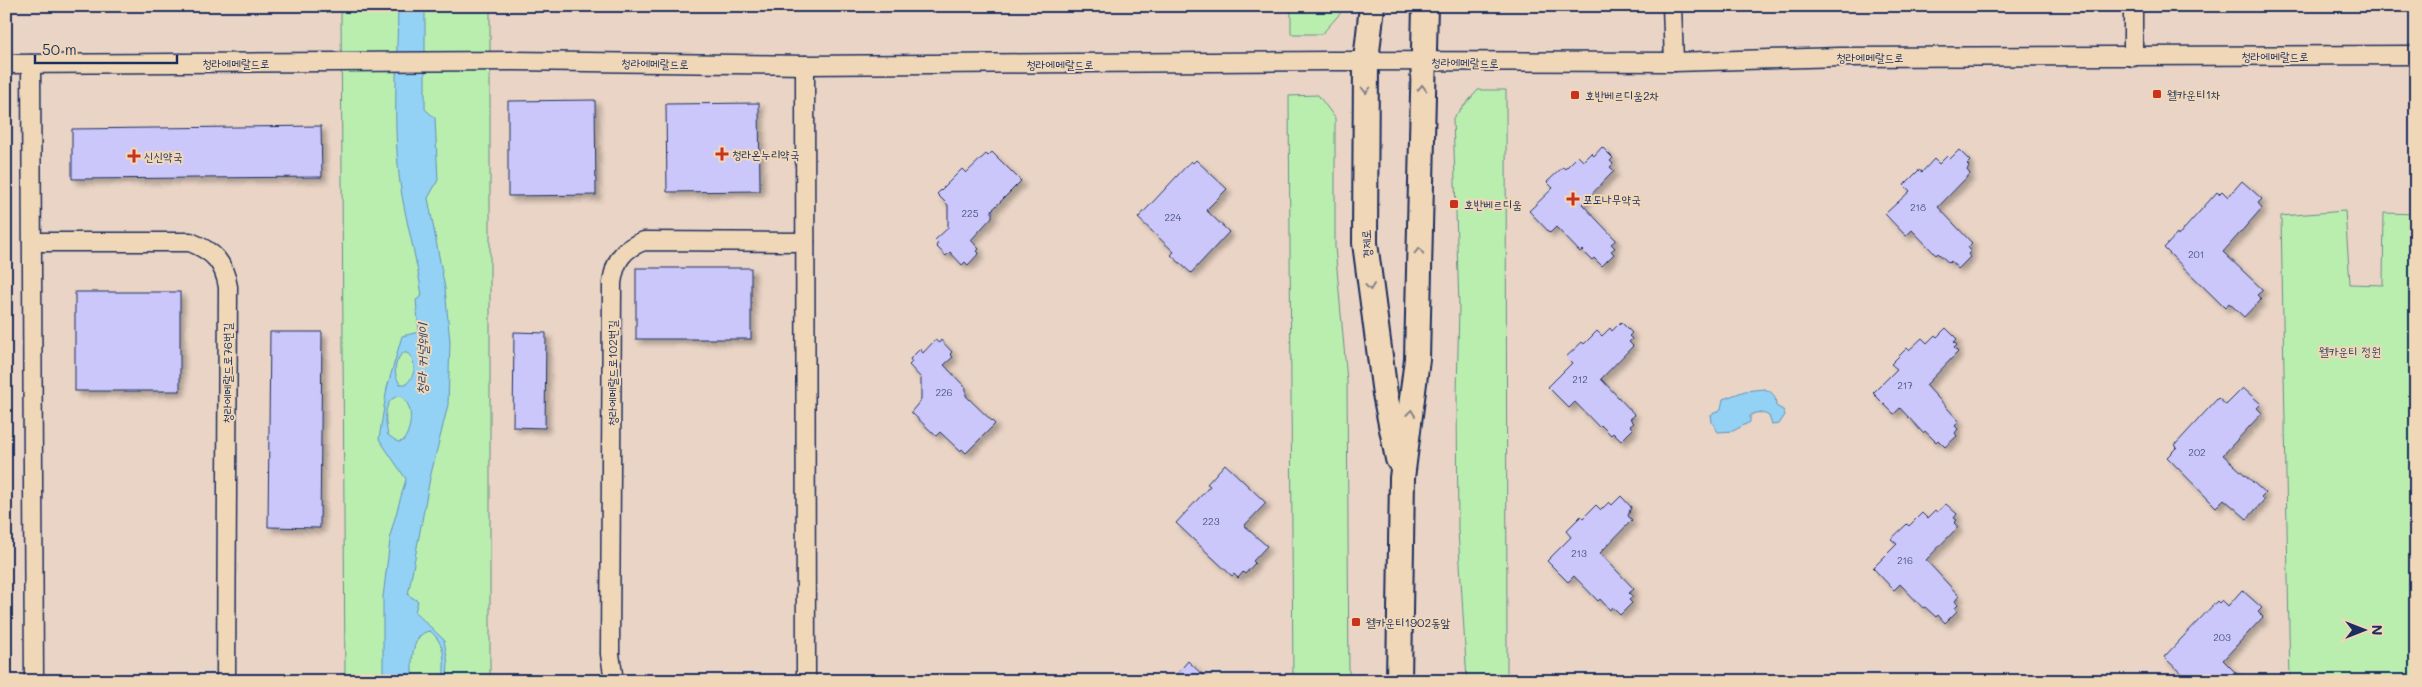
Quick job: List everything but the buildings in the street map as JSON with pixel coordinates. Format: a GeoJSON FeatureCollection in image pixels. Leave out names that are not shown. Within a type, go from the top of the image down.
{"type":"FeatureCollection","features":[{"type":"Feature","properties":{"kind":"main road","name":"경제로"},"geometry":{"type":"LineString","coordinates":[[1372,6],[1366,61],[1365,243],[1385,394],[1402,478]]}},
{"type":"Feature","properties":{"kind":"main road","name":"경제로"},"geometry":{"type":"LineString","coordinates":[[1399,677],[1402,478],[1417,359],[1425,6]]}},
{"type":"Feature","properties":{"kind":"street"},"geometry":{"type":"LineString","coordinates":[[1672,6],[1674,62]]}},
{"type":"Feature","properties":{"kind":"street"},"geometry":{"type":"LineString","coordinates":[[2133,6],[2133,57]]}},
{"type":"Feature","properties":{"kind":"street","name":"청라에메랄드로"},"geometry":{"type":"LineString","coordinates":[[6,64],[514,61],[805,65],[1366,61],[1674,62],[1840,57],[2416,55]]}},
{"type":"Feature","properties":{"kind":"street"},"geometry":{"type":"LineString","coordinates":[[31,64],[34,681]]}},
{"type":"Feature","properties":{"kind":"street"},"geometry":{"type":"LineString","coordinates":[[805,65],[806,681]]}},
{"type":"Feature","properties":{"kind":"street","name":"청라에메랄드로102번길"},"geometry":{"type":"LineString","coordinates":[[614,681],[610,654],[612,283],[618,257],[633,245],[644,241],[805,242]]}},
{"type":"Feature","properties":{"kind":"street","name":"청라에메랄드로76번길"},"geometry":{"type":"LineString","coordinates":[[32,242],[190,242],[207,249],[219,260],[225,272],[228,287],[226,681]]}},
{"type":"Feature","properties":{"kind":"green space"},"geometry":{"type":"Polygon","coordinates":[[[341,6],[490,6],[490,681],[345,681],[341,6]]]}},
{"type":"Feature","properties":{"kind":"green space"},"geometry":{"type":"Polygon","coordinates":[[[1291,6],[1343,6],[1343,10],[1322,34],[1291,34],[1291,6]]]}},
{"type":"Feature","properties":{"kind":"green space"},"geometry":{"type":"Polygon","coordinates":[[[1478,90],[1506,90],[1507,681],[1467,681],[1458,530],[1457,394],[1459,306],[1453,118],[1478,90]]]}},
{"type":"Feature","properties":{"kind":"green space"},"geometry":{"type":"Polygon","coordinates":[[[1318,95],[1335,118],[1335,247],[1347,381],[1349,681],[1293,681],[1289,96],[1318,95]]]}},
{"type":"Feature","properties":{"kind":"green space","name":"웰카운티 정원"},"geometry":{"type":"Polygon","coordinates":[[[2345,211],[2350,284],[2383,285],[2384,213],[2416,214],[2416,681],[2290,681],[2281,216],[2345,211]]]}},
{"type":"Feature","properties":{"kind":"water","name":"청라 커널웨이"},"geometry":{"type":"Polygon","coordinates":[[[398,6],[425,6],[425,109],[435,118],[438,180],[428,198],[445,288],[450,342],[448,405],[430,478],[408,595],[418,601],[415,612],[444,640],[448,663],[447,681],[443,681],[444,660],[442,648],[430,631],[423,633],[415,644],[412,660],[413,681],[383,681],[383,597],[391,532],[406,479],[379,439],[387,388],[402,336],[419,332],[416,300],[422,296],[403,203],[398,167],[396,75],[398,6]],[[403,353],[396,364],[396,372],[400,384],[406,384],[412,377],[414,364],[407,353],[403,353]],[[400,396],[390,401],[386,411],[388,435],[398,442],[403,441],[406,436],[411,417],[408,405],[400,396]]]}},
{"type":"Feature","properties":{"kind":"water"},"geometry":{"type":"Polygon","coordinates":[[[1764,389],[1772,393],[1775,397],[1776,406],[1783,410],[1785,415],[1779,424],[1772,425],[1769,416],[1757,413],[1750,416],[1750,422],[1733,431],[1718,432],[1712,422],[1711,415],[1721,409],[1723,399],[1745,391],[1764,389]]]}},
{"type":"Feature","properties":{"kind":"place","name":"웰카운티1차"},"geometry":{"type":"Point","coordinates":[2157,94]}},
{"type":"Feature","properties":{"kind":"place","name":"호반베르디움2차"},"geometry":{"type":"Point","coordinates":[1575,95]}},
{"type":"Feature","properties":{"kind":"place","name":"청라온누리약국"},"geometry":{"type":"Point","coordinates":[722,154]}},
{"type":"Feature","properties":{"kind":"place","name":"신신약국"},"geometry":{"type":"Point","coordinates":[134,156]}},
{"type":"Feature","properties":{"kind":"place","name":"포도나무약국"},"geometry":{"type":"Point","coordinates":[1573,199]}},
{"type":"Feature","properties":{"kind":"place","name":"호반베르디움"},"geometry":{"type":"Point","coordinates":[1454,204]}},
{"type":"Feature","properties":{"kind":"place","name":"웰카운티1902동앞"},"geometry":{"type":"Point","coordinates":[1356,622]}}]}
